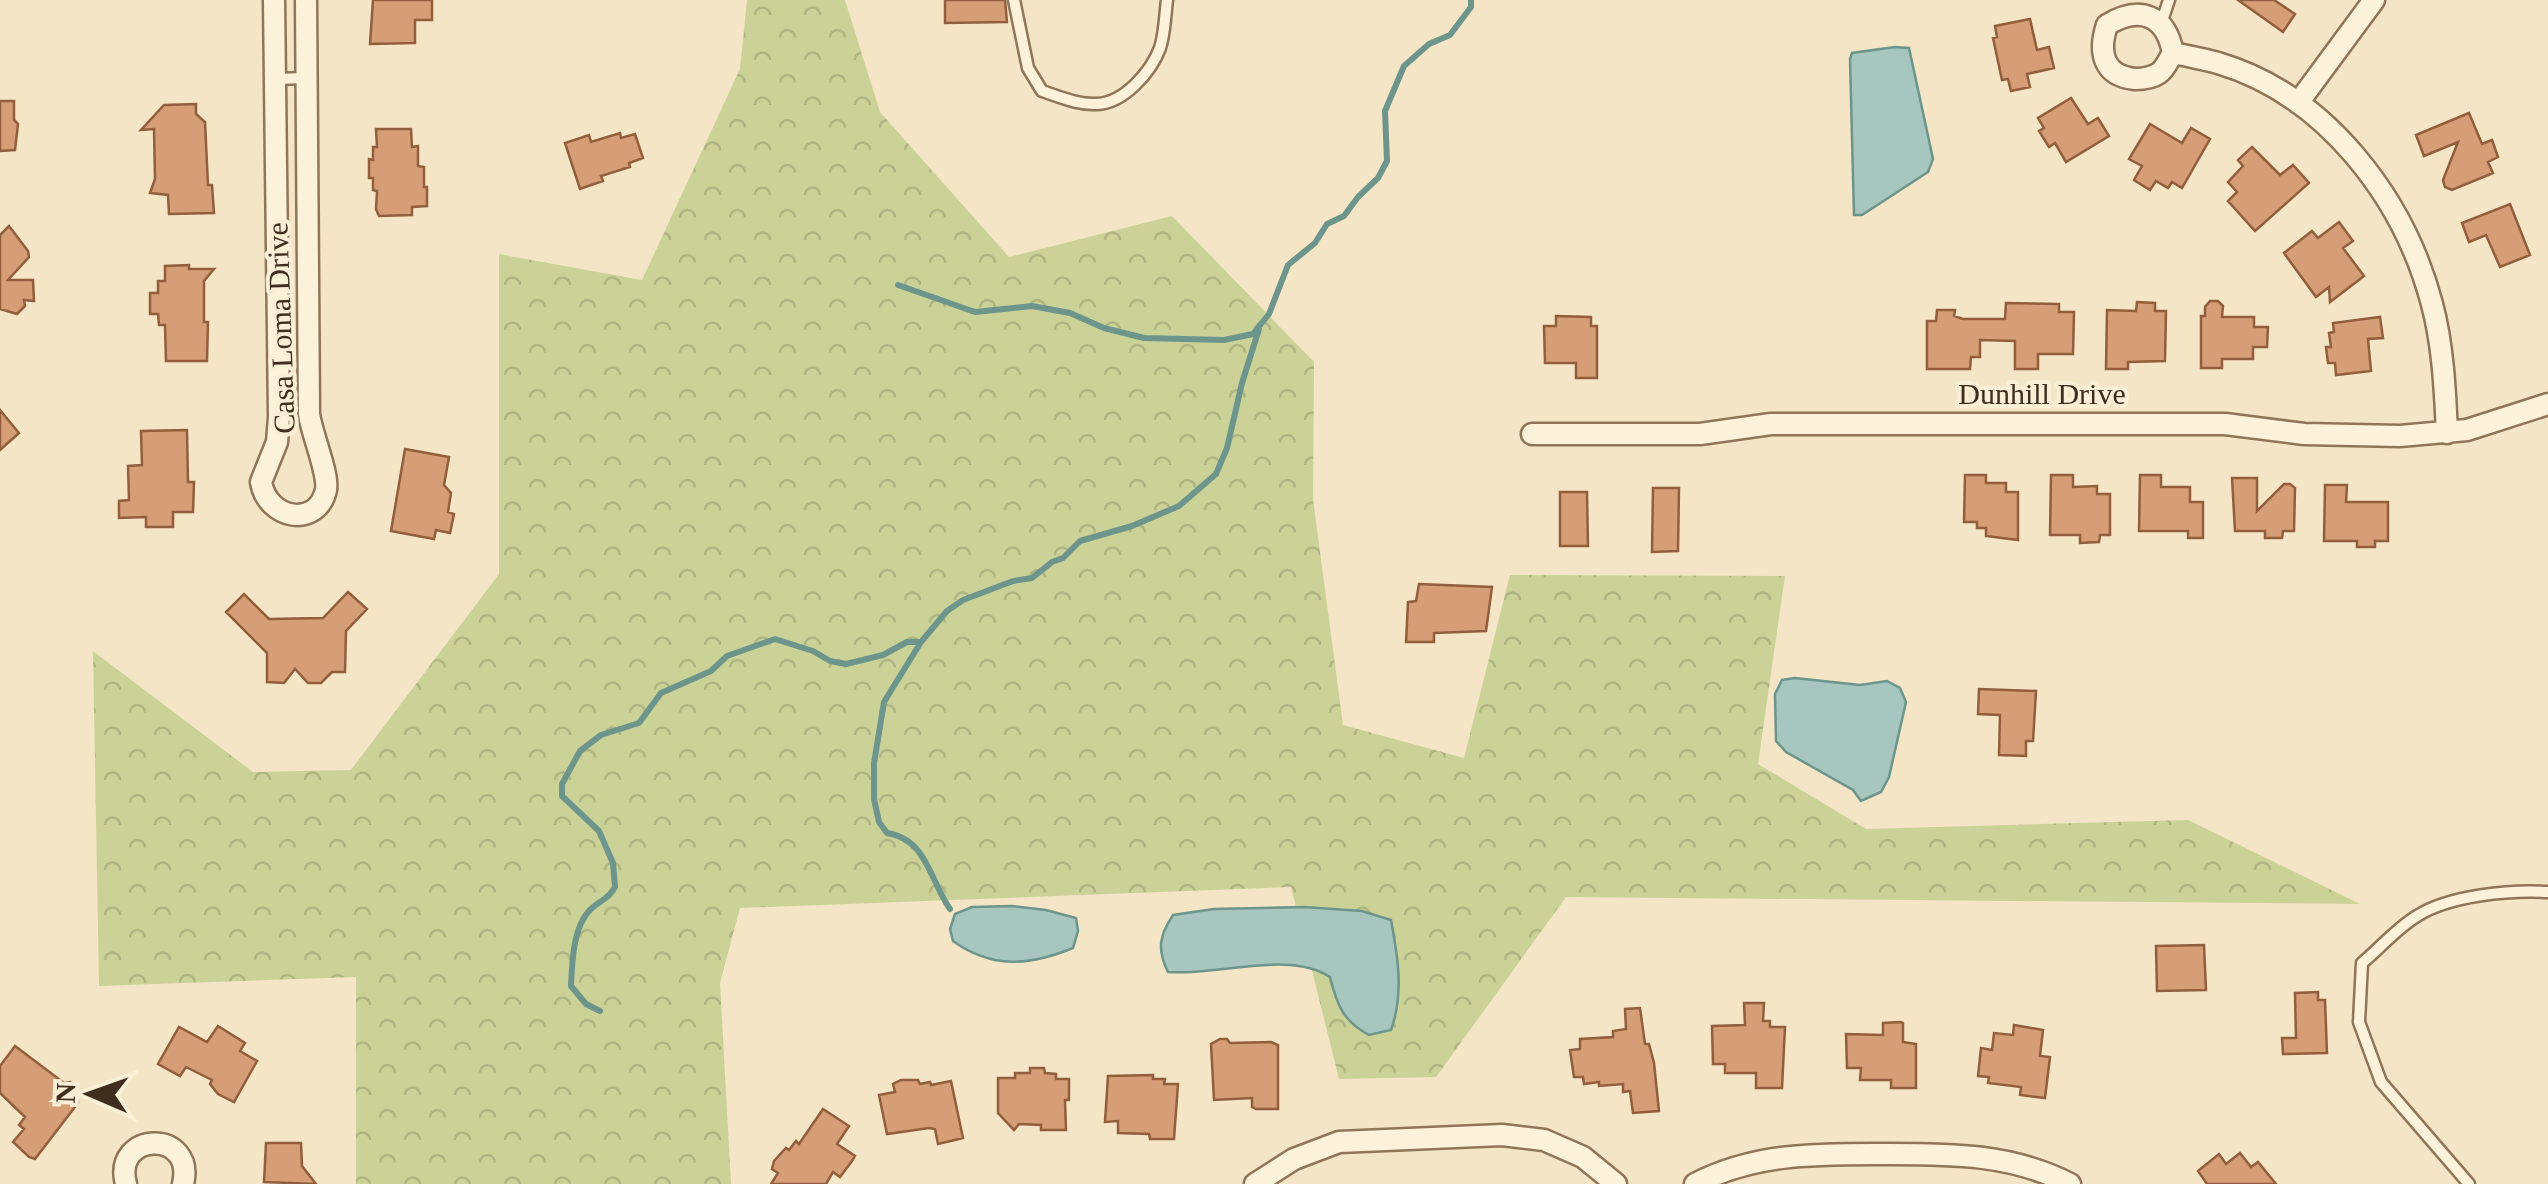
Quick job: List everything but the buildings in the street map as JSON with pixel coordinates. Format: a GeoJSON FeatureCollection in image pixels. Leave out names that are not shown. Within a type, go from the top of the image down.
{"type":"FeatureCollection","features":[{"type":"Feature","properties":{"kind":"street","name":"Casa Loma Drive"},"geometry":{"type":"LineString","coordinates":[[274,0],[277,442],[261,482],[268,503],[296,516],[316,507],[327,488],[327,476],[312,439],[308,385],[306,0]]}},
{"type":"Feature","properties":{"kind":"street"},"geometry":{"type":"LineString","coordinates":[[2298,103],[2372,0]]}},
{"type":"Feature","properties":{"kind":"street"},"geometry":{"type":"LineString","coordinates":[[2139,15],[2161,24],[2169,31],[2173,53],[2161,72],[2146,79],[2119,76],[2108,68],[2102,52],[2107,26],[2122,16],[2139,15]]}},
{"type":"Feature","properties":{"kind":"street"},"geometry":{"type":"LineString","coordinates":[[2173,53],[2241,72],[2298,103],[2358,156],[2392,208],[2424,278],[2437,326],[2447,433]]}},
{"type":"Feature","properties":{"kind":"street","name":"Dunhill Drive"},"geometry":{"type":"LineString","coordinates":[[1532,434],[1700,434],[1790,424],[2225,424],[2347,436],[2447,433],[2486,426],[2548,404]]}},
{"type":"Feature","properties":{"kind":"street"},"geometry":{"type":"LineString","coordinates":[[1254,1184],[1294,1160],[1339,1142],[1502,1134],[1544,1140],[1570,1151],[1616,1184]]}},
{"type":"Feature","properties":{"kind":"street"},"geometry":{"type":"LineString","coordinates":[[126,1184],[124,1168],[128,1158],[152,1142],[179,1154],[185,1171],[183,1184]]}},
{"type":"Feature","properties":{"kind":"street"},"geometry":{"type":"LineString","coordinates":[[1695,1184],[1728,1168],[1779,1156],[1887,1154],[1986,1157],[2032,1168],[2070,1184]]}},
{"type":"Feature","properties":{"kind":"lane"},"geometry":{"type":"LineString","coordinates":[[1014,0],[1028,68],[1042,91],[1076,102],[1101,104],[1127,92],[1147,72],[1160,47],[1167,0]]}},
{"type":"Feature","properties":{"kind":"lane"},"geometry":{"type":"LineString","coordinates":[[2161,24],[2168,0]]}},
{"type":"Feature","properties":{"kind":"lane"},"geometry":{"type":"LineString","coordinates":[[275,79],[306,78]]}},
{"type":"Feature","properties":{"kind":"lane"},"geometry":{"type":"LineString","coordinates":[[277,233],[307,232]]}},
{"type":"Feature","properties":{"kind":"lane"},"geometry":{"type":"LineString","coordinates":[[278,386],[308,385]]}},
{"type":"Feature","properties":{"kind":"lane"},"geometry":{"type":"LineString","coordinates":[[2469,1184],[2381,1082],[2360,1022],[2362,963],[2415,917],[2433,908],[2511,890],[2548,892]]}},
{"type":"Feature","properties":{"kind":"green space"},"geometry":{"type":"Polygon","coordinates":[[[747,0],[845,0],[880,112],[1009,257],[1172,216],[1314,362],[1313,499],[1343,725],[1464,758],[1510,575],[1785,576],[1758,764],[1866,829],[2188,820],[2360,904],[1566,897],[1436,1077],[1339,1079],[1291,887],[740,908],[720,983],[731,1184],[356,1184],[356,977],[99,986],[93,651],[253,772],[351,770],[499,574],[499,254],[642,280],[740,69],[747,0]]]}},
{"type":"Feature","properties":{"kind":"water"},"geometry":{"type":"Polygon","coordinates":[[[1909,48],[1933,159],[1928,172],[1862,215],[1854,215],[1850,59],[1852,53],[1909,48]]]}},
{"type":"Feature","properties":{"kind":"water"},"geometry":{"type":"Polygon","coordinates":[[[1782,680],[1860,685],[1887,681],[1900,688],[1906,702],[1889,777],[1881,792],[1861,801],[1853,790],[1786,752],[1776,741],[1775,694],[1782,680]]]}},
{"type":"Feature","properties":{"kind":"water"},"geometry":{"type":"Polygon","coordinates":[[[1012,906],[1076,918],[1078,931],[1073,948],[1011,962],[982,956],[953,941],[950,929],[955,914],[972,907],[1012,906]]]}},
{"type":"Feature","properties":{"kind":"water"},"geometry":{"type":"Polygon","coordinates":[[[1304,907],[1362,911],[1391,920],[1399,989],[1391,1030],[1369,1035],[1353,1024],[1339,1004],[1330,977],[1314,969],[1274,965],[1168,972],[1164,964],[1161,943],[1173,915],[1214,909],[1304,907]]]}},
{"type":"Feature","properties":{"kind":"waterway"},"geometry":{"type":"LineString","coordinates":[[898,285],[975,312],[1032,306],[1070,313],[1104,328],[1144,338],[1224,340],[1253,334],[1269,314],[1288,265],[1315,243],[1327,224],[1344,216],[1378,178],[1387,161],[1385,111],[1404,66],[1429,44],[1450,35],[1471,7],[1471,0]]}},
{"type":"Feature","properties":{"kind":"waterway"},"geometry":{"type":"LineString","coordinates":[[950,909],[919,852],[911,843],[887,833],[879,822],[874,799],[874,763],[884,702],[921,642],[947,611],[963,600],[1032,578],[1063,558],[1080,541],[1132,526],[1179,506],[1216,474],[1227,448],[1259,329]]}},
{"type":"Feature","properties":{"kind":"waterway"},"geometry":{"type":"LineString","coordinates":[[600,1011],[586,1004],[571,986],[580,925],[615,887],[613,863],[599,831],[562,796],[562,784],[580,751],[601,735],[639,723],[661,693],[711,671],[727,656],[775,639],[846,664],[883,655],[907,642],[921,642]]}}]}
